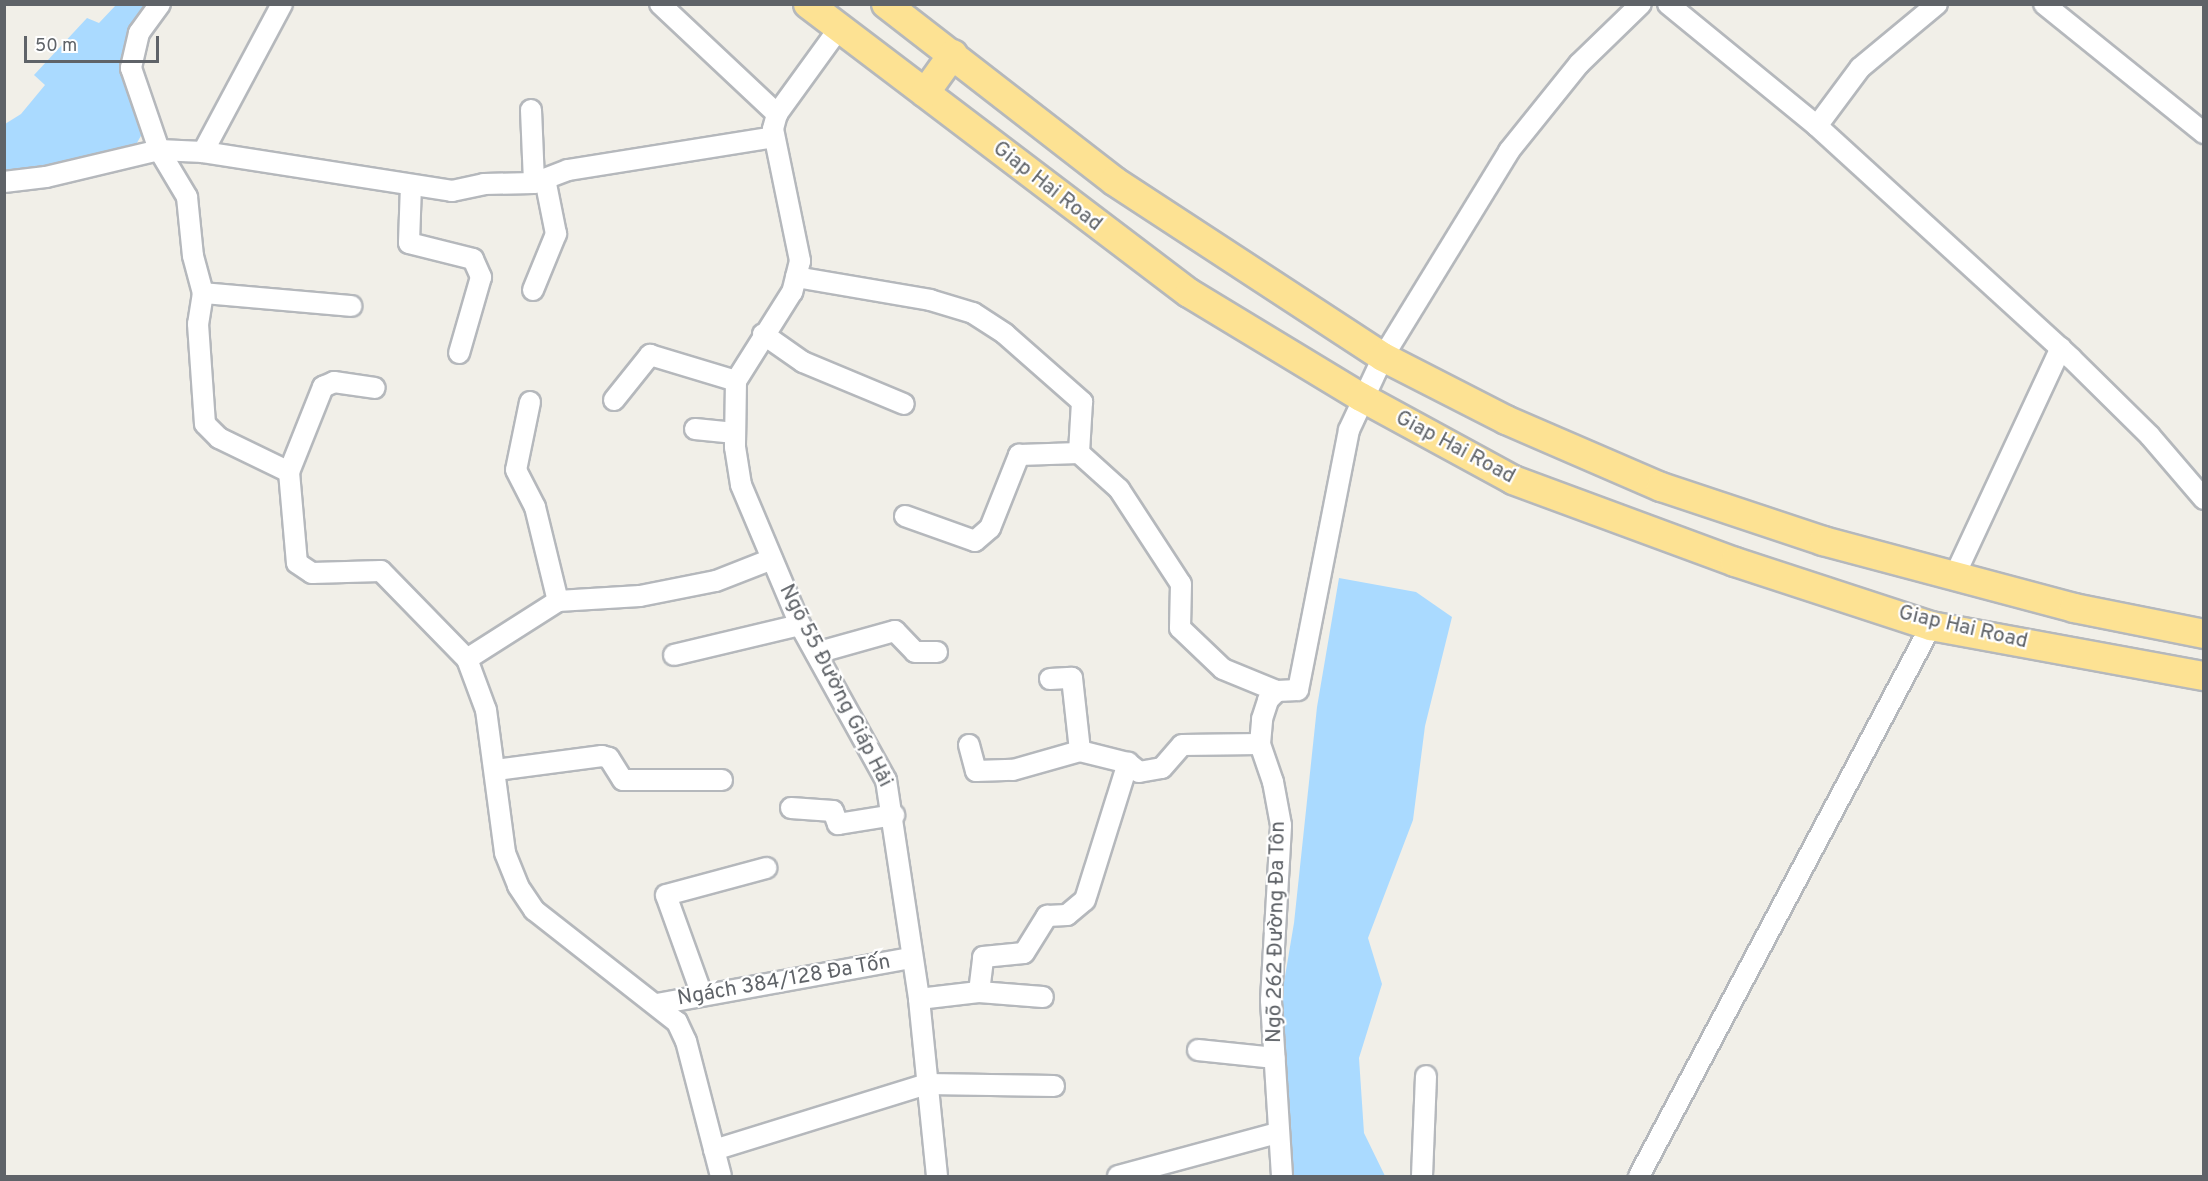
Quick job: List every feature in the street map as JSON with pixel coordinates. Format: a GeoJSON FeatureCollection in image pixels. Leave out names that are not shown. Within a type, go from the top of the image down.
{"type":"FeatureCollection","features":[{"type":"Feature","properties":{"kind":"highway","name":"Giap Hai Road"},"geometry":{"type":"LineString","coordinates":[[808,4],[1070,206],[1190,293],[1361,398],[1513,480],[1931,626],[2204,676]]}},
{"type":"Feature","properties":{"kind":"highway"},"geometry":{"type":"LineString","coordinates":[[886,4],[1114,181],[1383,357],[1506,420],[1661,487],[1822,541],[2074,608],[2204,634]]}},
{"type":"Feature","properties":{"kind":"highway"},"geometry":{"type":"LineString","coordinates":[[926,93],[953,54]]}},
{"type":"Feature","properties":{"kind":"highway"},"geometry":{"type":"LineString","coordinates":[[1809,585],[1822,541]]}},
{"type":"Feature","properties":{"kind":"highway"},"geometry":{"type":"LineString","coordinates":[[2064,650],[2074,608]]}},
{"type":"Feature","properties":{"kind":"street"},"geometry":{"type":"LineString","coordinates":[[160,4],[140,33],[131,68],[159,150],[186,197],[193,256],[203,293],[198,324],[204,424],[219,438],[289,472]]}},
{"type":"Feature","properties":{"kind":"street"},"geometry":{"type":"LineString","coordinates":[[203,152],[282,4]]}},
{"type":"Feature","properties":{"kind":"street"},"geometry":{"type":"LineString","coordinates":[[660,4],[777,114]]}},
{"type":"Feature","properties":{"kind":"street"},"geometry":{"type":"LineString","coordinates":[[905,516],[975,541],[990,528],[1019,455],[1079,453],[1119,489],[1180,584],[1180,628],[1223,669],[1277,691],[1298,690],[1349,430],[1361,398],[1383,357],[1509,151],[1579,64],[1641,4]]}},
{"type":"Feature","properties":{"kind":"street"},"geometry":{"type":"LineString","coordinates":[[1668,4],[1817,126],[2061,348],[2150,436],[2204,499]]}},
{"type":"Feature","properties":{"kind":"street"},"geometry":{"type":"LineString","coordinates":[[1817,126],[1860,68],[1937,4]]}},
{"type":"Feature","properties":{"kind":"street"},"geometry":{"type":"LineString","coordinates":[[2044,4],[2204,133]]}},
{"type":"Feature","properties":{"kind":"street","name":"Ngõ 55 Đường Giáp Hải"},"geometry":{"type":"LineString","coordinates":[[840,27],[777,114],[773,137],[794,223],[800,261],[792,292],[763,334],[736,381],[735,433],[741,486],[800,625],[886,780],[894,814],[896,858],[919,999],[937,1176]]}},
{"type":"Feature","properties":{"kind":"street"},"geometry":{"type":"LineString","coordinates":[[531,110],[540,181],[556,234],[533,290]]}},
{"type":"Feature","properties":{"kind":"street"},"geometry":{"type":"LineString","coordinates":[[4,182],[46,177],[159,150],[203,152],[452,191],[484,184],[540,181],[568,170],[773,137]]}},
{"type":"Feature","properties":{"kind":"street"},"geometry":{"type":"LineString","coordinates":[[411,185],[409,243],[473,259],[481,277],[459,353]]}},
{"type":"Feature","properties":{"kind":"street"},"geometry":{"type":"LineString","coordinates":[[796,277],[930,300],[973,313],[1005,334],[1082,402],[1079,453]]}},
{"type":"Feature","properties":{"kind":"street"},"geometry":{"type":"LineString","coordinates":[[203,293],[351,306]]}},
{"type":"Feature","properties":{"kind":"street"},"geometry":{"type":"LineString","coordinates":[[763,334],[803,362],[904,404]]}},
{"type":"Feature","properties":{"kind":"street"},"geometry":{"type":"LineString","coordinates":[[1954,577],[2061,348]]}},
{"type":"Feature","properties":{"kind":"street"},"geometry":{"type":"LineString","coordinates":[[614,400],[650,355],[736,381]]}},
{"type":"Feature","properties":{"kind":"street"},"geometry":{"type":"LineString","coordinates":[[375,388],[334,382],[323,387],[289,472],[297,563],[312,573],[381,570],[468,659],[486,710],[496,770],[505,853],[518,886],[534,910],[657,1004],[682,1032],[721,1176]]}},
{"type":"Feature","properties":{"kind":"street"},"geometry":{"type":"LineString","coordinates":[[530,402],[516,470],[521,487],[535,507],[558,601]]}},
{"type":"Feature","properties":{"kind":"street"},"geometry":{"type":"LineString","coordinates":[[695,429],[735,433]]}},
{"type":"Feature","properties":{"kind":"street"},"geometry":{"type":"LineString","coordinates":[[468,659],[558,601],[651,594],[716,581],[772,559]]}},
{"type":"Feature","properties":{"kind":"street"},"geometry":{"type":"LineString","coordinates":[[674,656],[800,625]]}},
{"type":"Feature","properties":{"kind":"street"},"geometry":{"type":"LineString","coordinates":[[1639,1176],[1931,626]]}},
{"type":"Feature","properties":{"kind":"street"},"geometry":{"type":"LineString","coordinates":[[816,653],[895,631],[915,652],[937,652]]}},
{"type":"Feature","properties":{"kind":"street"},"geometry":{"type":"LineString","coordinates":[[1050,679],[1072,678],[1080,752]]}},
{"type":"Feature","properties":{"kind":"street","name":"Ngõ 262 Đường Đa Tôn"},"geometry":{"type":"LineString","coordinates":[[1277,691],[1268,700],[1260,744],[1273,782],[1281,825],[1271,1000],[1277,1133],[1282,1176]]}},
{"type":"Feature","properties":{"kind":"street"},"geometry":{"type":"LineString","coordinates":[[969,745],[975,771],[1013,771],[1080,752],[1128,763],[1139,772],[1162,768],[1182,745],[1195,742],[1260,744]]}},
{"type":"Feature","properties":{"kind":"street"},"geometry":{"type":"LineString","coordinates":[[496,770],[602,756],[609,758],[623,780],[722,780]]}},
{"type":"Feature","properties":{"kind":"street"},"geometry":{"type":"LineString","coordinates":[[979,992],[983,957],[1024,953],[1047,916],[1067,915],[1085,900],[1128,763]]}},
{"type":"Feature","properties":{"kind":"street"},"geometry":{"type":"LineString","coordinates":[[791,808],[833,811],[838,824],[894,814]]}},
{"type":"Feature","properties":{"kind":"street"},"geometry":{"type":"LineString","coordinates":[[702,995],[666,895],[766,868]]}},
{"type":"Feature","properties":{"kind":"street","name":"Ngách 384/128 Đa Tốn"},"geometry":{"type":"LineString","coordinates":[[657,1004],[911,958]]}},
{"type":"Feature","properties":{"kind":"street"},"geometry":{"type":"LineString","coordinates":[[919,999],[979,992],[1043,997]]}},
{"type":"Feature","properties":{"kind":"street"},"geometry":{"type":"LineString","coordinates":[[1198,1050],[1246,1058],[1275,1058]]}},
{"type":"Feature","properties":{"kind":"street"},"geometry":{"type":"LineString","coordinates":[[1422,1176],[1426,1076]]}},
{"type":"Feature","properties":{"kind":"street"},"geometry":{"type":"LineString","coordinates":[[714,1150],[927,1084],[1054,1086]]}},
{"type":"Feature","properties":{"kind":"street"},"geometry":{"type":"LineString","coordinates":[[1118,1176],[1277,1133]]}},
{"type":"Feature","properties":{"kind":"water"},"geometry":{"type":"Polygon","coordinates":[[[116,5],[152,5],[127,41],[126,78],[138,111],[142,134],[134,148],[5,177],[5,124],[21,114],[45,85],[34,75],[87,18],[99,23],[116,5]]]}},
{"type":"Feature","properties":{"kind":"water"},"geometry":{"type":"Polygon","coordinates":[[[1339,578],[1416,592],[1452,617],[1425,726],[1413,820],[1368,938],[1382,984],[1359,1058],[1364,1133],[1385,1176],[1292,1176],[1281,1000],[1294,923],[1317,707],[1339,578]]]}}]}
